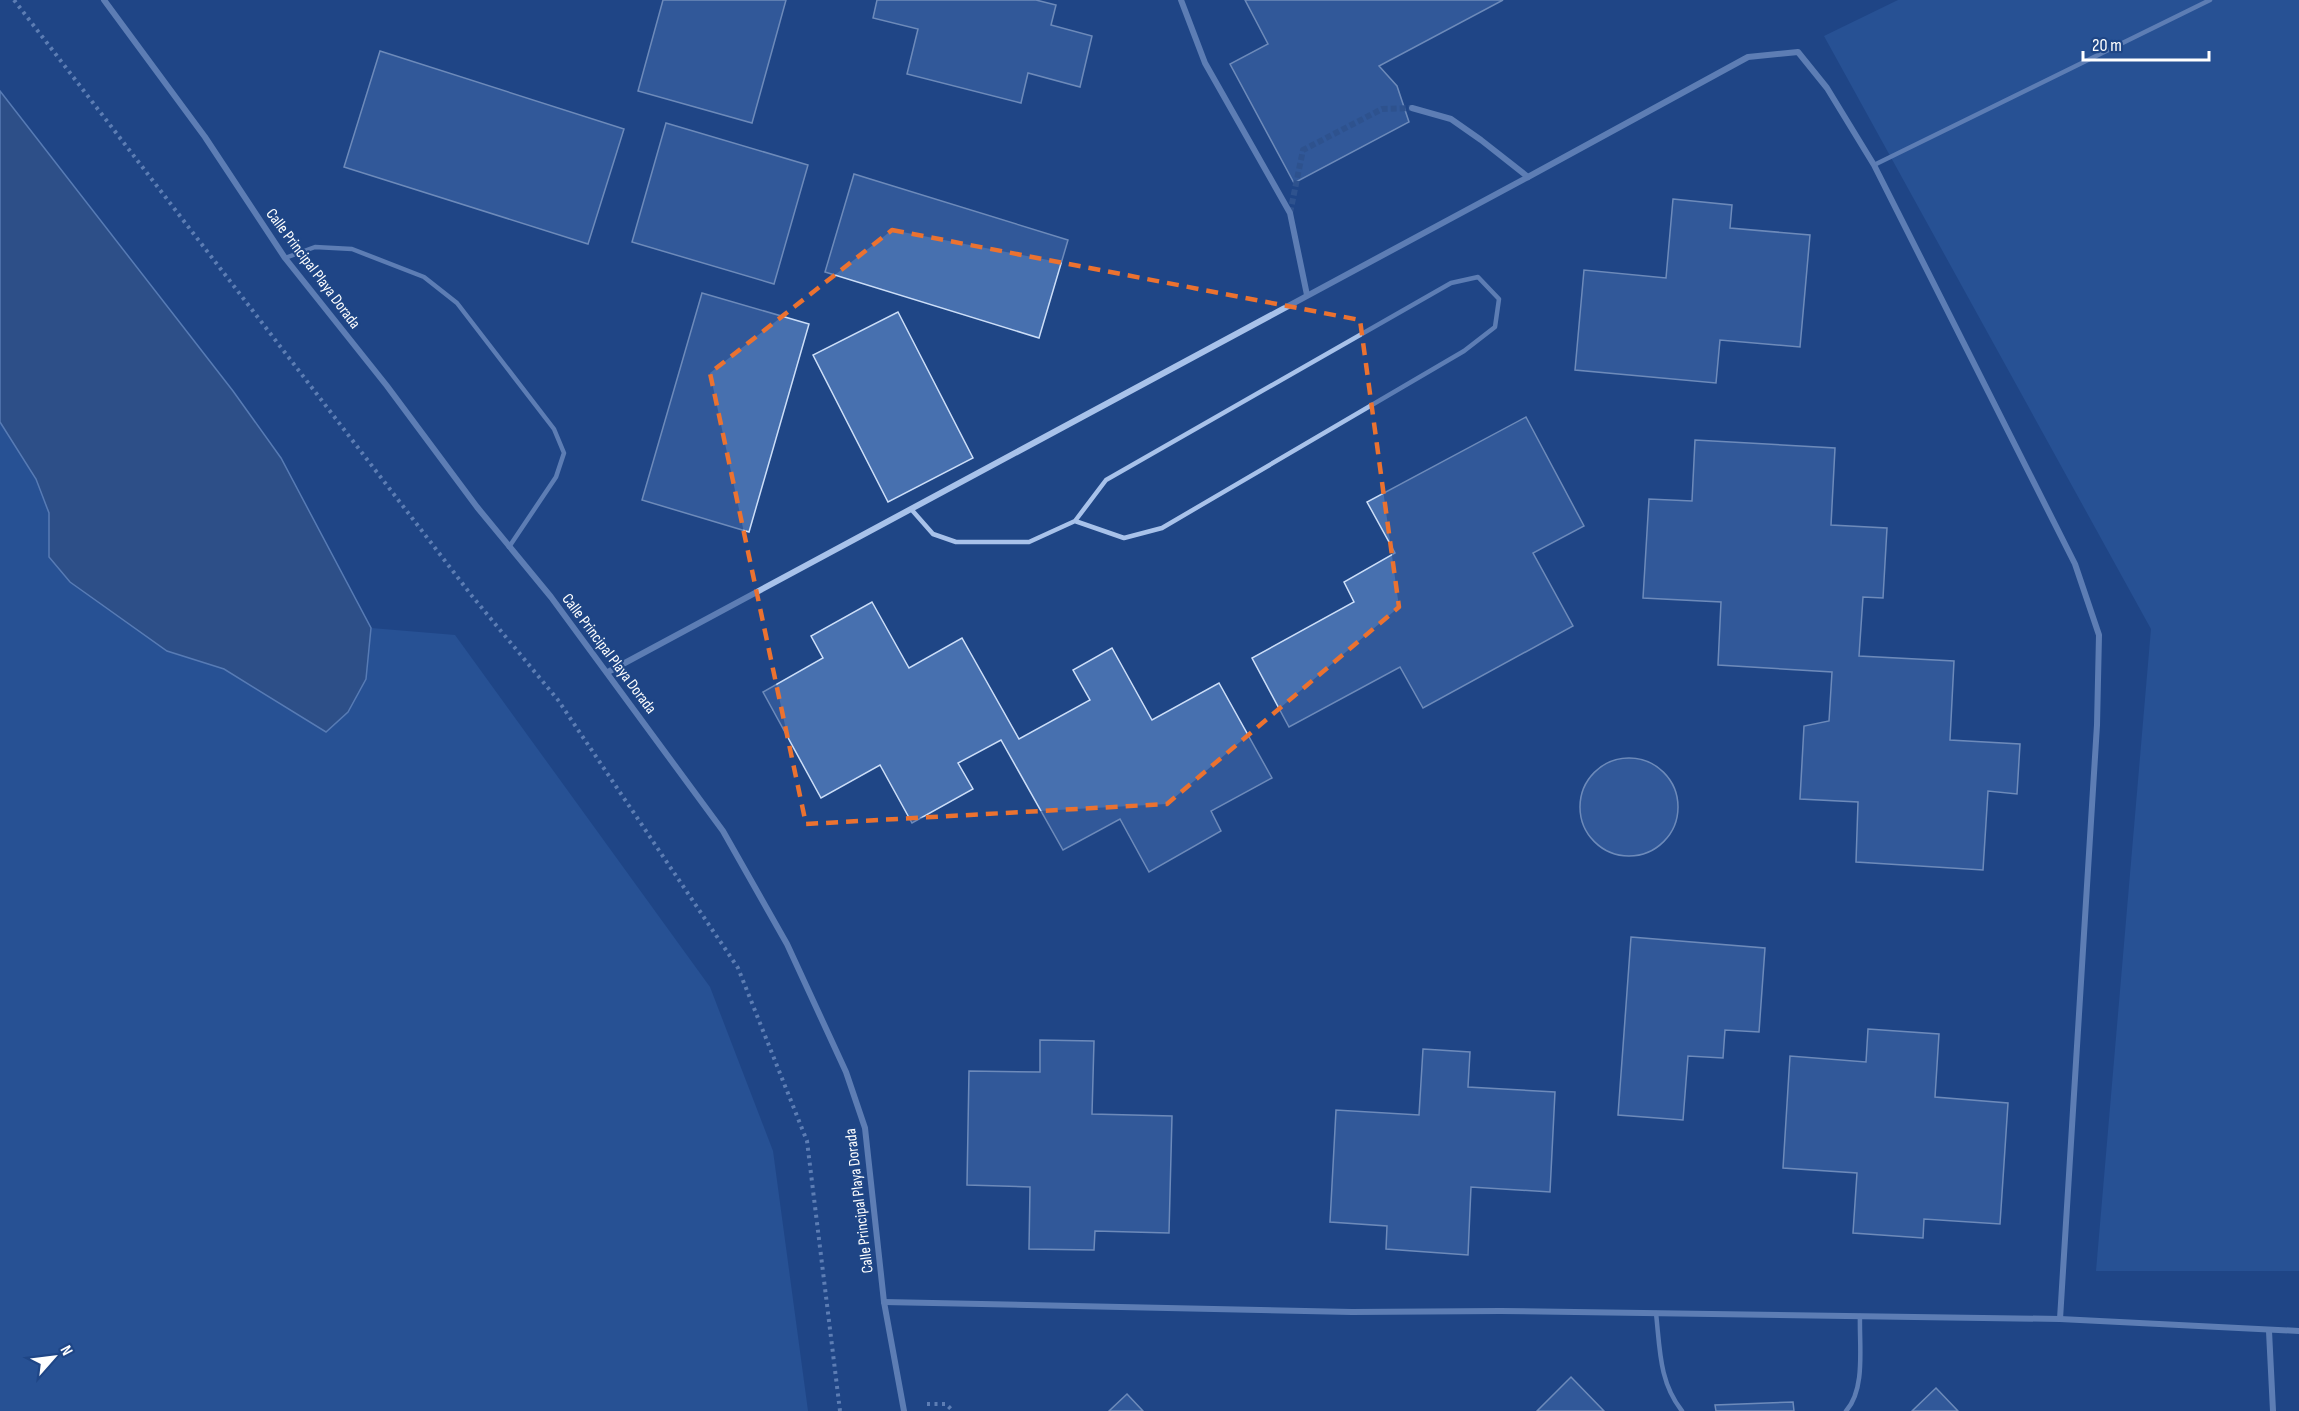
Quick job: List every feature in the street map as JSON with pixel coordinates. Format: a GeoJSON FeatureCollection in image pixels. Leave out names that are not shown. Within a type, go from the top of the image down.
{"type":"FeatureCollection","features":[{"type":"Feature","properties":{"kind":"street","name":"Calle Principal Playa Dorada"},"geometry":{"type":"LineString","coordinates":[[104,0],[205,137],[285,258],[387,386],[477,507],[551,597],[723,831],[787,944],[846,1072],[865,1128],[884,1302],[904,1411]]}},
{"type":"Feature","properties":{"kind":"street"},"geometry":{"type":"LineString","coordinates":[[1181,0],[1205,63],[1290,213],[1307,295]]}},
{"type":"Feature","properties":{"kind":"street"},"geometry":{"type":"LineString","coordinates":[[608,672],[1748,57],[1798,52],[1827,88],[1874,165],[2075,564],[2099,635],[2097,725],[2060,1319]]}},
{"type":"Feature","properties":{"kind":"street"},"geometry":{"type":"LineString","coordinates":[[1412,108],[1451,119],[1482,140],[1528,177]]}},
{"type":"Feature","properties":{"kind":"street"},"geometry":{"type":"LineString","coordinates":[[884,1302],[1352,1312],[1500,1311],[2060,1319],[2299,1331]]}},
{"type":"Feature","properties":{"kind":"street"},"geometry":{"type":"LineString","coordinates":[[2269,1331],[2273,1411]]}},
{"type":"Feature","properties":{"kind":"lane"},"geometry":{"type":"LineString","coordinates":[[1874,165],[2210,0]]}},
{"type":"Feature","properties":{"kind":"lane"},"geometry":{"type":"LineString","coordinates":[[285,258],[315,247],[352,249],[424,277],[457,303],[484,337],[554,429],[564,453],[556,477],[509,547]]}},
{"type":"Feature","properties":{"kind":"lane"},"geometry":{"type":"LineString","coordinates":[[911,509],[933,534],[956,542],[1029,542],[1075,521],[1106,480],[1451,283],[1478,277],[1499,299],[1495,327],[1464,351],[1162,528],[1124,538],[1075,521]]}},
{"type":"Feature","properties":{"kind":"lane"},"geometry":{"type":"LineString","coordinates":[[1656,1313],[1662,1372],[1670,1396],[1682,1411]]}},
{"type":"Feature","properties":{"kind":"lane"},"geometry":{"type":"LineString","coordinates":[[1846,1411],[1852,1404],[1858,1387],[1860,1316]]}},
{"type":"Feature","properties":{"kind":"path"},"geometry":{"type":"LineString","coordinates":[[14,0],[465,586],[558,700],[738,968],[807,1141],[840,1411]]}},
{"type":"Feature","properties":{"kind":"highlighted area"},"geometry":{"type":"Polygon","coordinates":[[[892,230],[1360,320],[1399,607],[1167,804],[806,824],[710,373],[892,230]]]}},
{"type":"Feature","properties":{"kind":"shaded area"},"geometry":{"type":"Polygon","coordinates":[[[1898,0],[2299,0],[2299,1271],[2096,1271],[2151,629],[1824,36],[1898,0]]]}},
{"type":"Feature","properties":{"kind":"shaded area"},"geometry":{"type":"Polygon","coordinates":[[[0,91],[233,391],[281,458],[371,628],[366,679],[348,712],[326,732],[224,669],[167,651],[70,582],[49,557],[49,513],[36,479],[0,422],[0,91]]]}},
{"type":"Feature","properties":{"kind":"shaded area"},"geometry":{"type":"Polygon","coordinates":[[[0,422],[36,479],[49,513],[49,557],[167,651],[224,669],[326,732],[366,679],[371,628],[455,635],[710,987],[773,1151],[808,1411],[0,1411],[0,422]]]}},
{"type":"Feature","properties":{"kind":"building"},"geometry":{"type":"Polygon","coordinates":[[[663,0],[786,0],[752,123],[638,91],[663,0]]]}},
{"type":"Feature","properties":{"kind":"building"},"geometry":{"type":"Polygon","coordinates":[[[877,0],[1036,0],[1056,5],[1051,25],[1092,36],[1080,87],[1028,73],[1021,103],[907,74],[918,29],[873,18],[877,0]]]}},
{"type":"Feature","properties":{"kind":"building"},"geometry":{"type":"Polygon","coordinates":[[[1245,0],[1503,0],[1379,66],[1397,86],[1409,122],[1294,183],[1230,64],[1268,44],[1245,0]]]}},
{"type":"Feature","properties":{"kind":"building"},"geometry":{"type":"Polygon","coordinates":[[[380,51],[624,129],[588,244],[344,167],[380,51]]]}},
{"type":"Feature","properties":{"kind":"building"},"geometry":{"type":"Polygon","coordinates":[[[666,123],[808,165],[774,284],[632,242],[666,123]]]}},
{"type":"Feature","properties":{"kind":"building"},"geometry":{"type":"Polygon","coordinates":[[[854,174],[1068,240],[1039,338],[825,272],[854,174]]]}},
{"type":"Feature","properties":{"kind":"building"},"geometry":{"type":"Polygon","coordinates":[[[1673,199],[1732,205],[1730,228],[1810,235],[1800,347],[1720,340],[1716,383],[1575,370],[1584,270],[1666,278],[1673,199]]]}},
{"type":"Feature","properties":{"kind":"building"},"geometry":{"type":"Polygon","coordinates":[[[702,293],[809,324],[749,532],[642,500],[702,293]]]}},
{"type":"Feature","properties":{"kind":"building"},"geometry":{"type":"Polygon","coordinates":[[[898,312],[973,458],[888,502],[813,355],[898,312]]]}},
{"type":"Feature","properties":{"kind":"building"},"geometry":{"type":"Polygon","coordinates":[[[1526,417],[1584,526],[1533,553],[1573,626],[1423,708],[1400,667],[1289,727],[1252,658],[1354,602],[1344,582],[1395,553],[1367,502],[1526,417]]]}},
{"type":"Feature","properties":{"kind":"building"},"geometry":{"type":"Polygon","coordinates":[[[1695,440],[1835,448],[1831,525],[1887,528],[1883,598],[1863,597],[1859,656],[1954,661],[1950,740],[2020,744],[2017,794],[1988,791],[1983,870],[1856,862],[1858,802],[1800,799],[1804,726],[1829,721],[1832,672],[1718,665],[1721,602],[1643,598],[1649,499],[1692,501],[1695,440]]]}},
{"type":"Feature","properties":{"kind":"building"},"geometry":{"type":"Polygon","coordinates":[[[872,602],[909,668],[962,638],[1019,739],[1090,700],[1073,670],[1112,648],[1152,720],[1219,683],[1272,778],[1211,811],[1221,831],[1149,872],[1120,819],[1063,850],[1001,740],[958,763],[973,789],[912,823],[880,765],[821,798],[763,692],[823,658],[811,636],[872,602]]]}},
{"type":"Feature","properties":{"kind":"building"},"geometry":{"type":"Polygon","coordinates":[[[1629,758],[1648,761],[1664,772],[1675,788],[1678,807],[1675,826],[1664,842],[1648,853],[1629,856],[1610,853],[1594,842],[1583,826],[1580,807],[1583,788],[1594,772],[1610,761],[1629,758]]]}},
{"type":"Feature","properties":{"kind":"building"},"geometry":{"type":"Polygon","coordinates":[[[1631,937],[1765,948],[1759,1032],[1725,1030],[1723,1058],[1688,1056],[1683,1120],[1618,1115],[1631,937]]]}},
{"type":"Feature","properties":{"kind":"building"},"geometry":{"type":"Polygon","coordinates":[[[1868,1029],[1939,1034],[1935,1097],[2008,1103],[2000,1224],[1924,1219],[1923,1238],[1853,1233],[1857,1173],[1783,1168],[1790,1056],[1866,1062],[1868,1029]]]}},
{"type":"Feature","properties":{"kind":"building"},"geometry":{"type":"Polygon","coordinates":[[[1040,1040],[1094,1041],[1092,1114],[1172,1116],[1169,1233],[1095,1231],[1094,1250],[1029,1249],[1030,1187],[967,1185],[969,1071],[1040,1072],[1040,1040]]]}},
{"type":"Feature","properties":{"kind":"building"},"geometry":{"type":"Polygon","coordinates":[[[1423,1049],[1470,1052],[1468,1087],[1555,1092],[1550,1192],[1471,1187],[1468,1255],[1386,1249],[1387,1226],[1330,1222],[1336,1110],[1419,1115],[1423,1049]]]}},
{"type":"Feature","properties":{"kind":"building"},"geometry":{"type":"Polygon","coordinates":[[[1571,1377],[1604,1411],[1537,1411],[1571,1377]]]}},
{"type":"Feature","properties":{"kind":"building"},"geometry":{"type":"Polygon","coordinates":[[[1936,1388],[1958,1411],[1912,1411],[1936,1388]]]}},
{"type":"Feature","properties":{"kind":"building"},"geometry":{"type":"Polygon","coordinates":[[[1127,1394],[1143,1411],[1109,1411],[1127,1394]]]}},
{"type":"Feature","properties":{"kind":"building"},"geometry":{"type":"Polygon","coordinates":[[[1793,1402],[1794,1411],[1716,1411],[1715,1405],[1793,1402]]]}},
{"type":"Feature","properties":{"kind":"tunnel"},"geometry":{"type":"LineString","coordinates":[[1290,213],[1303,150],[1382,109],[1412,108]]}}]}
